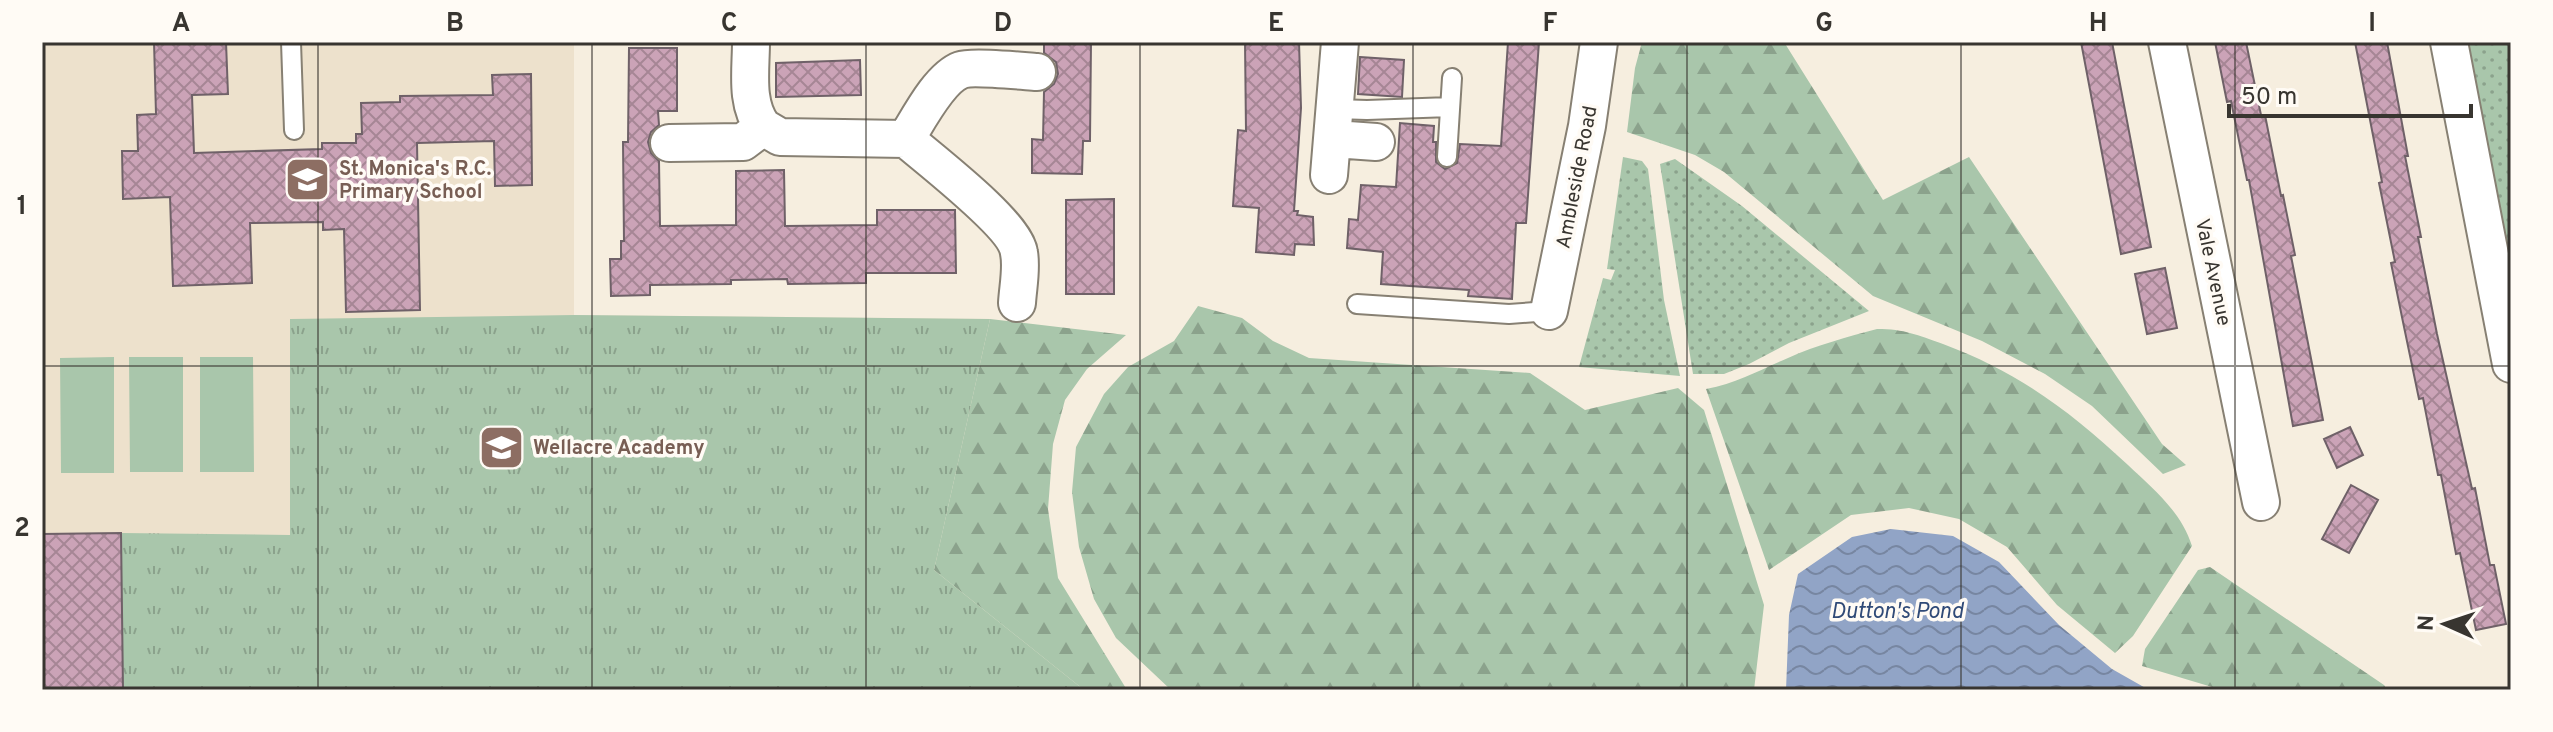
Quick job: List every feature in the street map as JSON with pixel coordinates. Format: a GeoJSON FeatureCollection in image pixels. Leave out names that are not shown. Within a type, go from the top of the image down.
{"type":"FeatureCollection","features":[{"type":"Feature","properties":{"kind":"street"},"geometry":{"type":"LineString","coordinates":[[751,42],[751,104],[755,117],[763,127],[780,137],[906,139],[993,215],[1016,242],[1019,253],[1017,303]]}},
{"type":"Feature","properties":{"kind":"street"},"geometry":{"type":"LineString","coordinates":[[1329,175],[1340,42]]}},
{"type":"Feature","properties":{"kind":"street","name":"Ambleside Road"},"geometry":{"type":"LineString","coordinates":[[1549,311],[1587,126],[1599,42]]}},
{"type":"Feature","properties":{"kind":"street","name":"Vale Avenue"},"geometry":{"type":"LineString","coordinates":[[2167,42],[2261,502]]}},
{"type":"Feature","properties":{"kind":"street"},"geometry":{"type":"LineString","coordinates":[[2449,42],[2511,364]]}},
{"type":"Feature","properties":{"kind":"street"},"geometry":{"type":"LineString","coordinates":[[906,139],[929,102],[946,81],[961,69],[1037,72]]}},
{"type":"Feature","properties":{"kind":"street"},"geometry":{"type":"LineString","coordinates":[[1335,124],[1376,142]]}},
{"type":"Feature","properties":{"kind":"street"},"geometry":{"type":"LineString","coordinates":[[669,143],[743,142],[763,127]]}},
{"type":"Feature","properties":{"kind":"lane"},"geometry":{"type":"LineString","coordinates":[[291,42],[294,130]]}},
{"type":"Feature","properties":{"kind":"lane"},"geometry":{"type":"LineString","coordinates":[[1447,157],[1452,78]]}},
{"type":"Feature","properties":{"kind":"lane"},"geometry":{"type":"LineString","coordinates":[[1335,124],[1367,110],[1450,107]]}},
{"type":"Feature","properties":{"kind":"lane"},"geometry":{"type":"LineString","coordinates":[[1357,304],[1509,314],[1549,311]]}},
{"type":"Feature","properties":{"kind":"shaded area","name":"Wellacre Academy"},"geometry":{"type":"Polygon","coordinates":[[[42,42],[574,42],[574,315],[990,319],[934,570],[1084,690],[42,690],[42,42]]]}},
{"type":"Feature","properties":{"kind":"green space"},"geometry":{"type":"Polygon","coordinates":[[[1642,42],[1784,42],[1883,200],[1969,157],[2162,444],[2186,465],[2163,474],[2092,406],[2045,374],[1982,341],[1873,296],[1724,172],[1695,155],[1627,132],[1635,68],[1642,42]]]}},
{"type":"Feature","properties":{"kind":"green space"},"geometry":{"type":"Polygon","coordinates":[[[2464,42],[2511,42],[2511,278],[2464,42]]]}},
{"type":"Feature","properties":{"kind":"green space"},"geometry":{"type":"Polygon","coordinates":[[[1623,157],[1642,161],[1648,169],[1664,300],[1680,376],[1579,367],[1603,278],[1611,280],[1615,270],[1607,269],[1623,157]]]}},
{"type":"Feature","properties":{"kind":"green space"},"geometry":{"type":"Polygon","coordinates":[[[1675,159],[1742,206],[1869,311],[1789,343],[1724,374],[1693,374],[1660,164],[1675,159]]]}},
{"type":"Feature","properties":{"kind":"green space"},"geometry":{"type":"Polygon","coordinates":[[[1198,306],[1242,318],[1273,341],[1309,358],[1530,373],[1585,410],[1678,388],[1704,410],[1764,605],[1754,690],[1171,690],[1116,638],[1094,599],[1079,547],[1072,492],[1076,447],[1104,394],[1128,367],[1174,341],[1198,306]]]}},
{"type":"Feature","properties":{"kind":"green space","name":"Wellacre Academy"},"geometry":{"type":"Polygon","coordinates":[[[574,315],[990,319],[934,570],[1084,690],[123,690],[121,533],[290,535],[290,319],[574,315]]]}},
{"type":"Feature","properties":{"kind":"green space"},"geometry":{"type":"Polygon","coordinates":[[[990,319],[1126,335],[1087,369],[1065,400],[1053,444],[1048,509],[1058,578],[1127,690],[1084,690],[934,570],[990,319]]]}},
{"type":"Feature","properties":{"kind":"green space"},"geometry":{"type":"Polygon","coordinates":[[[1877,329],[1903,331],[1943,344],[1995,367],[2042,394],[2106,445],[2174,511],[2192,546],[2133,636],[2115,653],[2057,605],[2007,547],[1959,519],[1909,508],[1851,515],[1769,570],[1706,389],[1738,380],[1821,345],[1877,329]]]}},
{"type":"Feature","properties":{"kind":"green space"},"geometry":{"type":"Polygon","coordinates":[[[114,357],[114,473],[61,473],[60,358],[114,357]]]}},
{"type":"Feature","properties":{"kind":"green space"},"geometry":{"type":"Polygon","coordinates":[[[129,357],[183,357],[183,472],[130,472],[129,357]]]}},
{"type":"Feature","properties":{"kind":"green space"},"geometry":{"type":"Polygon","coordinates":[[[200,357],[253,357],[254,472],[200,472],[200,357]]]}},
{"type":"Feature","properties":{"kind":"green space"},"geometry":{"type":"Polygon","coordinates":[[[2210,567],[2387,690],[2222,690],[2142,666],[2145,649],[2198,570],[2210,567]]]}},
{"type":"Feature","properties":{"kind":"water","name":"Dutton's Pond"},"geometry":{"type":"Polygon","coordinates":[[[1891,529],[1953,536],[1999,562],[2059,625],[2112,669],[2149,690],[1786,690],[1789,615],[1798,574],[1852,537],[1891,529]]]}},
{"type":"Feature","properties":{"kind":"building"},"geometry":{"type":"Polygon","coordinates":[[[154,42],[226,42],[228,94],[192,95],[194,153],[322,149],[322,143],[356,143],[356,134],[362,134],[361,103],[400,102],[400,96],[493,95],[492,75],[531,74],[532,185],[495,186],[494,141],[417,143],[420,310],[346,312],[344,229],[323,230],[323,222],[250,223],[252,283],[173,286],[170,197],[123,199],[122,151],[138,151],[137,115],[156,114],[154,42]]]}},
{"type":"Feature","properties":{"kind":"building"},"geometry":{"type":"Polygon","coordinates":[[[1044,42],[1091,42],[1090,141],[1083,141],[1082,174],[1032,173],[1032,139],[1043,140],[1044,92],[1054,84],[1058,74],[1056,62],[1044,53],[1044,42]]]}},
{"type":"Feature","properties":{"kind":"building"},"geometry":{"type":"Polygon","coordinates":[[[1245,42],[1299,42],[1301,108],[1294,211],[1298,211],[1297,215],[1313,217],[1314,245],[1295,244],[1294,255],[1256,252],[1259,208],[1233,206],[1238,130],[1246,131],[1245,42]]]}},
{"type":"Feature","properties":{"kind":"building"},"geometry":{"type":"Polygon","coordinates":[[[1508,42],[1539,42],[1526,223],[1516,223],[1512,299],[1468,296],[1469,290],[1381,284],[1383,252],[1347,248],[1349,219],[1358,220],[1361,185],[1396,187],[1400,123],[1434,126],[1436,162],[1445,169],[1457,163],[1460,144],[1501,146],[1508,42]]]}},
{"type":"Feature","properties":{"kind":"building"},"geometry":{"type":"Polygon","coordinates":[[[2081,42],[2112,42],[2151,247],[2121,254],[2081,42]]]}},
{"type":"Feature","properties":{"kind":"building"},"geometry":{"type":"Polygon","coordinates":[[[2215,42],[2246,42],[2261,115],[2265,115],[2283,195],[2295,255],[2291,256],[2323,420],[2293,426],[2249,180],[2231,101],[2227,102],[2215,42]]]}},
{"type":"Feature","properties":{"kind":"building"},"geometry":{"type":"Polygon","coordinates":[[[2355,42],[2387,42],[2437,334],[2506,624],[2476,630],[2460,553],[2456,554],[2441,475],[2438,475],[2423,398],[2419,399],[2391,263],[2395,262],[2379,183],[2382,182],[2355,42]]]}},
{"type":"Feature","properties":{"kind":"building"},"geometry":{"type":"Polygon","coordinates":[[[629,48],[677,48],[677,111],[658,111],[659,125],[651,132],[648,142],[651,153],[659,161],[660,226],[736,225],[736,171],[784,170],[785,226],[877,225],[877,210],[955,210],[956,273],[866,273],[866,283],[788,284],[787,279],[731,280],[731,284],[650,285],[650,295],[611,296],[610,259],[621,259],[621,241],[624,241],[623,142],[628,142],[629,48]]]}},
{"type":"Feature","properties":{"kind":"building"},"geometry":{"type":"Polygon","coordinates":[[[1360,57],[1404,60],[1402,97],[1358,94],[1360,57]]]}},
{"type":"Feature","properties":{"kind":"building"},"geometry":{"type":"Polygon","coordinates":[[[860,60],[861,95],[776,97],[776,63],[860,60]]]}},
{"type":"Feature","properties":{"kind":"building"},"geometry":{"type":"Polygon","coordinates":[[[1114,199],[1114,294],[1066,294],[1066,200],[1114,199]]]}},
{"type":"Feature","properties":{"kind":"building"},"geometry":{"type":"Polygon","coordinates":[[[2165,268],[2177,328],[2147,334],[2135,274],[2165,268]]]}},
{"type":"Feature","properties":{"kind":"building"},"geometry":{"type":"Polygon","coordinates":[[[2350,427],[2363,455],[2337,468],[2324,439],[2350,427]]]}},
{"type":"Feature","properties":{"kind":"building"},"geometry":{"type":"Polygon","coordinates":[[[2351,485],[2378,500],[2349,553],[2322,539],[2351,485]]]}},
{"type":"Feature","properties":{"kind":"building"},"geometry":{"type":"Polygon","coordinates":[[[121,533],[123,690],[42,690],[42,534],[121,533]]]}},
{"type":"Feature","properties":{"kind":"place","name":"St. Monica's R.C. Primary School"},"geometry":{"type":"Point","coordinates":[308,179]}},
{"type":"Feature","properties":{"kind":"place","name":"Wellacre Academy"},"geometry":{"type":"Point","coordinates":[502,447]}}]}
